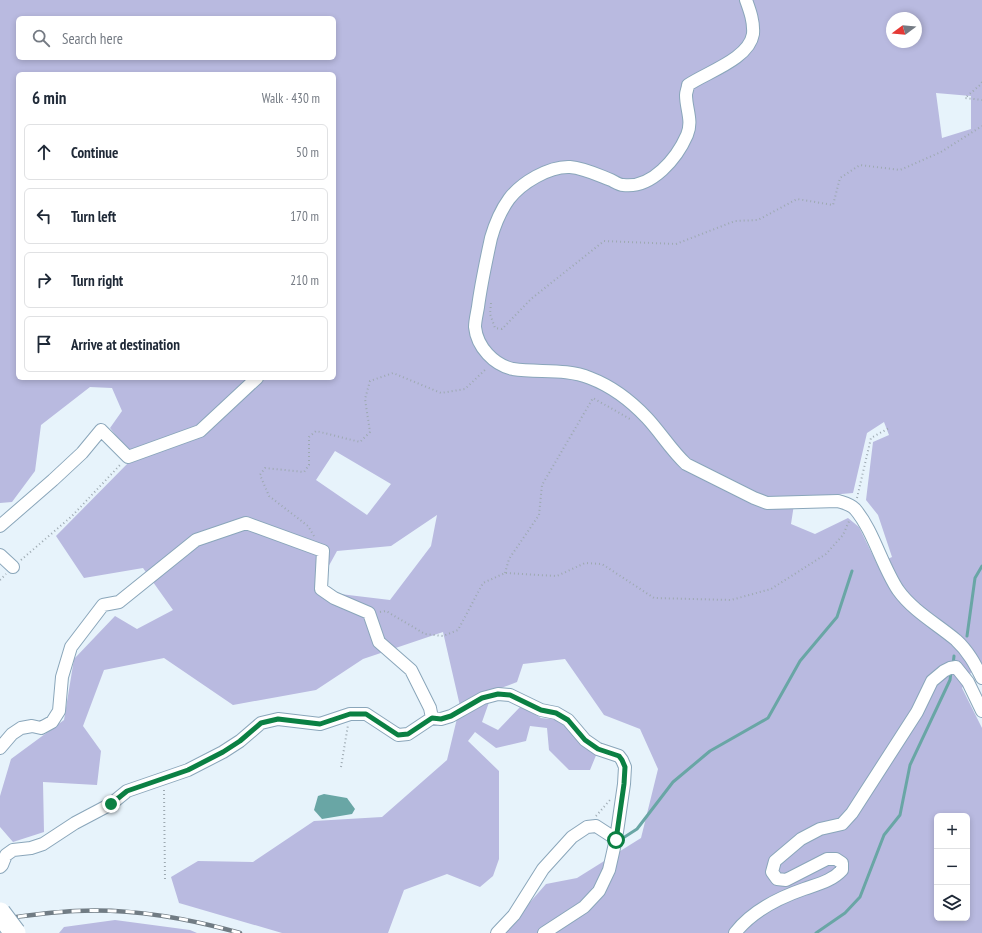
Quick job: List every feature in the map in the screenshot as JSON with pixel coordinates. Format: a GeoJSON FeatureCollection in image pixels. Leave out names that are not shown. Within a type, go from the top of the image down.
{"type":"FeatureCollection","features":[{"type":"Feature","properties":{"kind":"highway"},"geometry":{"type":"LineString","coordinates":[[0,913],[15,933]]}},
{"type":"Feature","properties":{"kind":"street"},"geometry":{"type":"LineString","coordinates":[[746,0],[752,19],[753,34],[749,45],[740,54],[723,66],[700,77],[688,85],[686,95],[690,121],[688,133],[678,154],[657,175],[641,184],[623,185],[584,170],[569,167],[552,169],[529,180],[510,198],[495,225],[481,281],[475,327],[479,340],[484,350],[494,361],[513,369],[563,371],[589,377],[609,387],[647,418],[686,464],[754,498],[767,503],[838,501],[849,504],[855,510],[868,530],[888,574],[899,592],[913,606],[958,641],[971,657],[982,678]]}},
{"type":"Feature","properties":{"kind":"street"},"geometry":{"type":"LineString","coordinates":[[0,526],[53,480],[82,452],[101,430],[128,457],[200,431],[255,380]]}},
{"type":"Feature","properties":{"kind":"street"},"geometry":{"type":"LineString","coordinates":[[0,748],[12,734],[21,728],[32,726],[41,728],[52,722],[59,711],[62,677],[72,647],[103,605],[119,602],[196,540],[246,523],[323,551],[321,588],[334,598],[369,613],[379,642],[411,670],[430,708],[432,718]]}},
{"type":"Feature","properties":{"kind":"street"},"geometry":{"type":"LineString","coordinates":[[0,555],[13,567]]}},
{"type":"Feature","properties":{"kind":"street"},"geometry":{"type":"LineString","coordinates":[[735,933],[760,909],[786,896],[835,878],[842,870],[842,863],[836,859],[827,859],[786,880],[777,879],[772,872],[775,861],[801,840],[820,830],[842,824],[852,813],[917,712],[932,681],[944,671],[953,668],[968,682],[982,711]]}},
{"type":"Feature","properties":{"kind":"street"},"geometry":{"type":"LineString","coordinates":[[0,867],[6,855],[13,850],[31,848],[42,844],[75,823],[111,804],[127,791],[188,770],[223,752],[240,741],[261,723],[278,719],[320,724],[350,714],[366,714],[398,735],[408,734],[432,718],[441,719],[451,716],[482,698],[498,694],[510,695],[532,707],[556,713],[568,720],[585,740],[598,749],[619,756],[625,767],[616,840],[609,870],[599,891],[584,907],[544,933]]}},
{"type":"Feature","properties":{"kind":"street"},"geometry":{"type":"LineString","coordinates":[[497,933],[514,915],[543,870],[572,836],[587,827],[596,826],[616,840]]}},
{"type":"Feature","properties":{"kind":"path"},"geometry":{"type":"LineString","coordinates":[[982,82],[965,98],[982,100]]}},
{"type":"Feature","properties":{"kind":"path"},"geometry":{"type":"LineString","coordinates":[[491,301],[490,314],[495,328],[502,329],[531,299],[604,241],[676,244],[735,221],[758,220],[797,199],[833,205],[840,178],[860,165],[900,170],[941,152],[982,126]]}},
{"type":"Feature","properties":{"kind":"path"},"geometry":{"type":"LineString","coordinates":[[323,551],[308,526],[269,496],[260,475],[265,468],[304,472],[310,465],[309,438],[316,431],[360,442],[370,432],[365,399],[370,381],[393,373],[441,393],[465,389],[494,361]]}},
{"type":"Feature","properties":{"kind":"path"},"geometry":{"type":"LineString","coordinates":[[505,573],[509,560],[539,515],[542,485],[593,398],[630,419],[647,418]]}},
{"type":"Feature","properties":{"kind":"path"},"geometry":{"type":"LineString","coordinates":[[369,613],[386,612],[425,634],[443,636],[458,630],[484,583],[505,573],[557,576],[585,563],[602,564],[654,598],[731,600],[771,589],[826,554],[843,534],[855,510],[871,438],[889,428]]}},
{"type":"Feature","properties":{"kind":"path"},"geometry":{"type":"LineString","coordinates":[[0,580],[72,516],[128,457]]}},
{"type":"Feature","properties":{"kind":"path"},"geometry":{"type":"LineString","coordinates":[[341,767],[350,714]]}},
{"type":"Feature","properties":{"kind":"path"},"geometry":{"type":"LineString","coordinates":[[163,779],[165,880]]}},
{"type":"Feature","properties":{"kind":"shaded area"},"geometry":{"type":"Polygon","coordinates":[[[0,0],[982,0],[982,670],[977,662],[962,688],[982,728],[982,933],[503,933],[546,884],[577,878],[641,838],[658,769],[640,729],[604,715],[565,659],[523,664],[517,682],[493,691],[482,722],[498,730],[521,706],[541,718],[559,720],[597,753],[590,770],[569,770],[549,750],[547,728],[530,726],[526,741],[496,748],[475,732],[468,741],[499,771],[499,859],[493,876],[480,887],[447,874],[404,890],[388,933],[282,933],[179,903],[171,877],[198,861],[253,862],[314,821],[382,817],[447,760],[460,706],[443,632],[363,659],[316,690],[233,705],[164,658],[104,670],[83,726],[101,751],[97,785],[43,782],[44,832],[13,842],[0,827],[0,796],[11,759],[64,720],[74,659],[115,616],[137,629],[173,610],[143,568],[84,578],[56,536],[133,458],[110,428],[122,411],[112,388],[90,387],[41,425],[35,471],[12,502],[0,503],[0,0]],[[936,93],[942,138],[971,129],[971,96],[936,93]],[[884,422],[867,433],[853,493],[795,498],[791,524],[815,534],[848,518],[859,527],[877,564],[892,557],[878,515],[866,500],[873,442],[889,435],[884,422]],[[335,451],[316,480],[367,515],[391,484],[335,451]],[[437,515],[391,546],[337,551],[315,591],[390,600],[431,546],[437,515]]]}},
{"type":"Feature","properties":{"kind":"shaded area"},"geometry":{"type":"Polygon","coordinates":[[[324,794],[347,798],[355,809],[352,814],[322,819],[314,810],[318,796],[324,794]]]}},
{"type":"Feature","properties":{"kind":"shaded area"},"geometry":{"type":"Polygon","coordinates":[[[115,920],[190,930],[197,933],[59,933],[64,927],[115,920]]]}},
{"type":"Feature","properties":{"kind":"waterway"},"geometry":{"type":"LineString","coordinates":[[967,636],[975,578],[982,566]]}},
{"type":"Feature","properties":{"kind":"waterway"},"geometry":{"type":"LineString","coordinates":[[623,838],[637,829],[673,782],[710,751],[768,718],[800,661],[837,617],[852,571]]}},
{"type":"Feature","properties":{"kind":"waterway"},"geometry":{"type":"LineString","coordinates":[[953,665],[954,656]]}},
{"type":"Feature","properties":{"kind":"waterway"},"geometry":{"type":"LineString","coordinates":[[816,933],[845,913],[860,897],[884,835],[900,815],[910,765],[950,680],[951,672]]}},
{"type":"Feature","properties":{"kind":"railway"},"geometry":{"type":"LineString","coordinates":[[0,919],[66,912],[96,910],[117,911],[159,915],[240,933]]}},
{"type":"Feature","properties":{"kind":"route"},"geometry":{"type":"LineString","coordinates":[[111,804],[127,791],[188,770],[223,752],[240,741],[261,723],[278,719],[320,724],[350,714],[366,714],[398,735],[408,734],[432,718],[441,719],[451,716],[482,698],[498,694],[510,695],[532,707],[556,713],[568,720],[585,740],[598,749],[619,756],[625,767],[616,840]]}}]}
